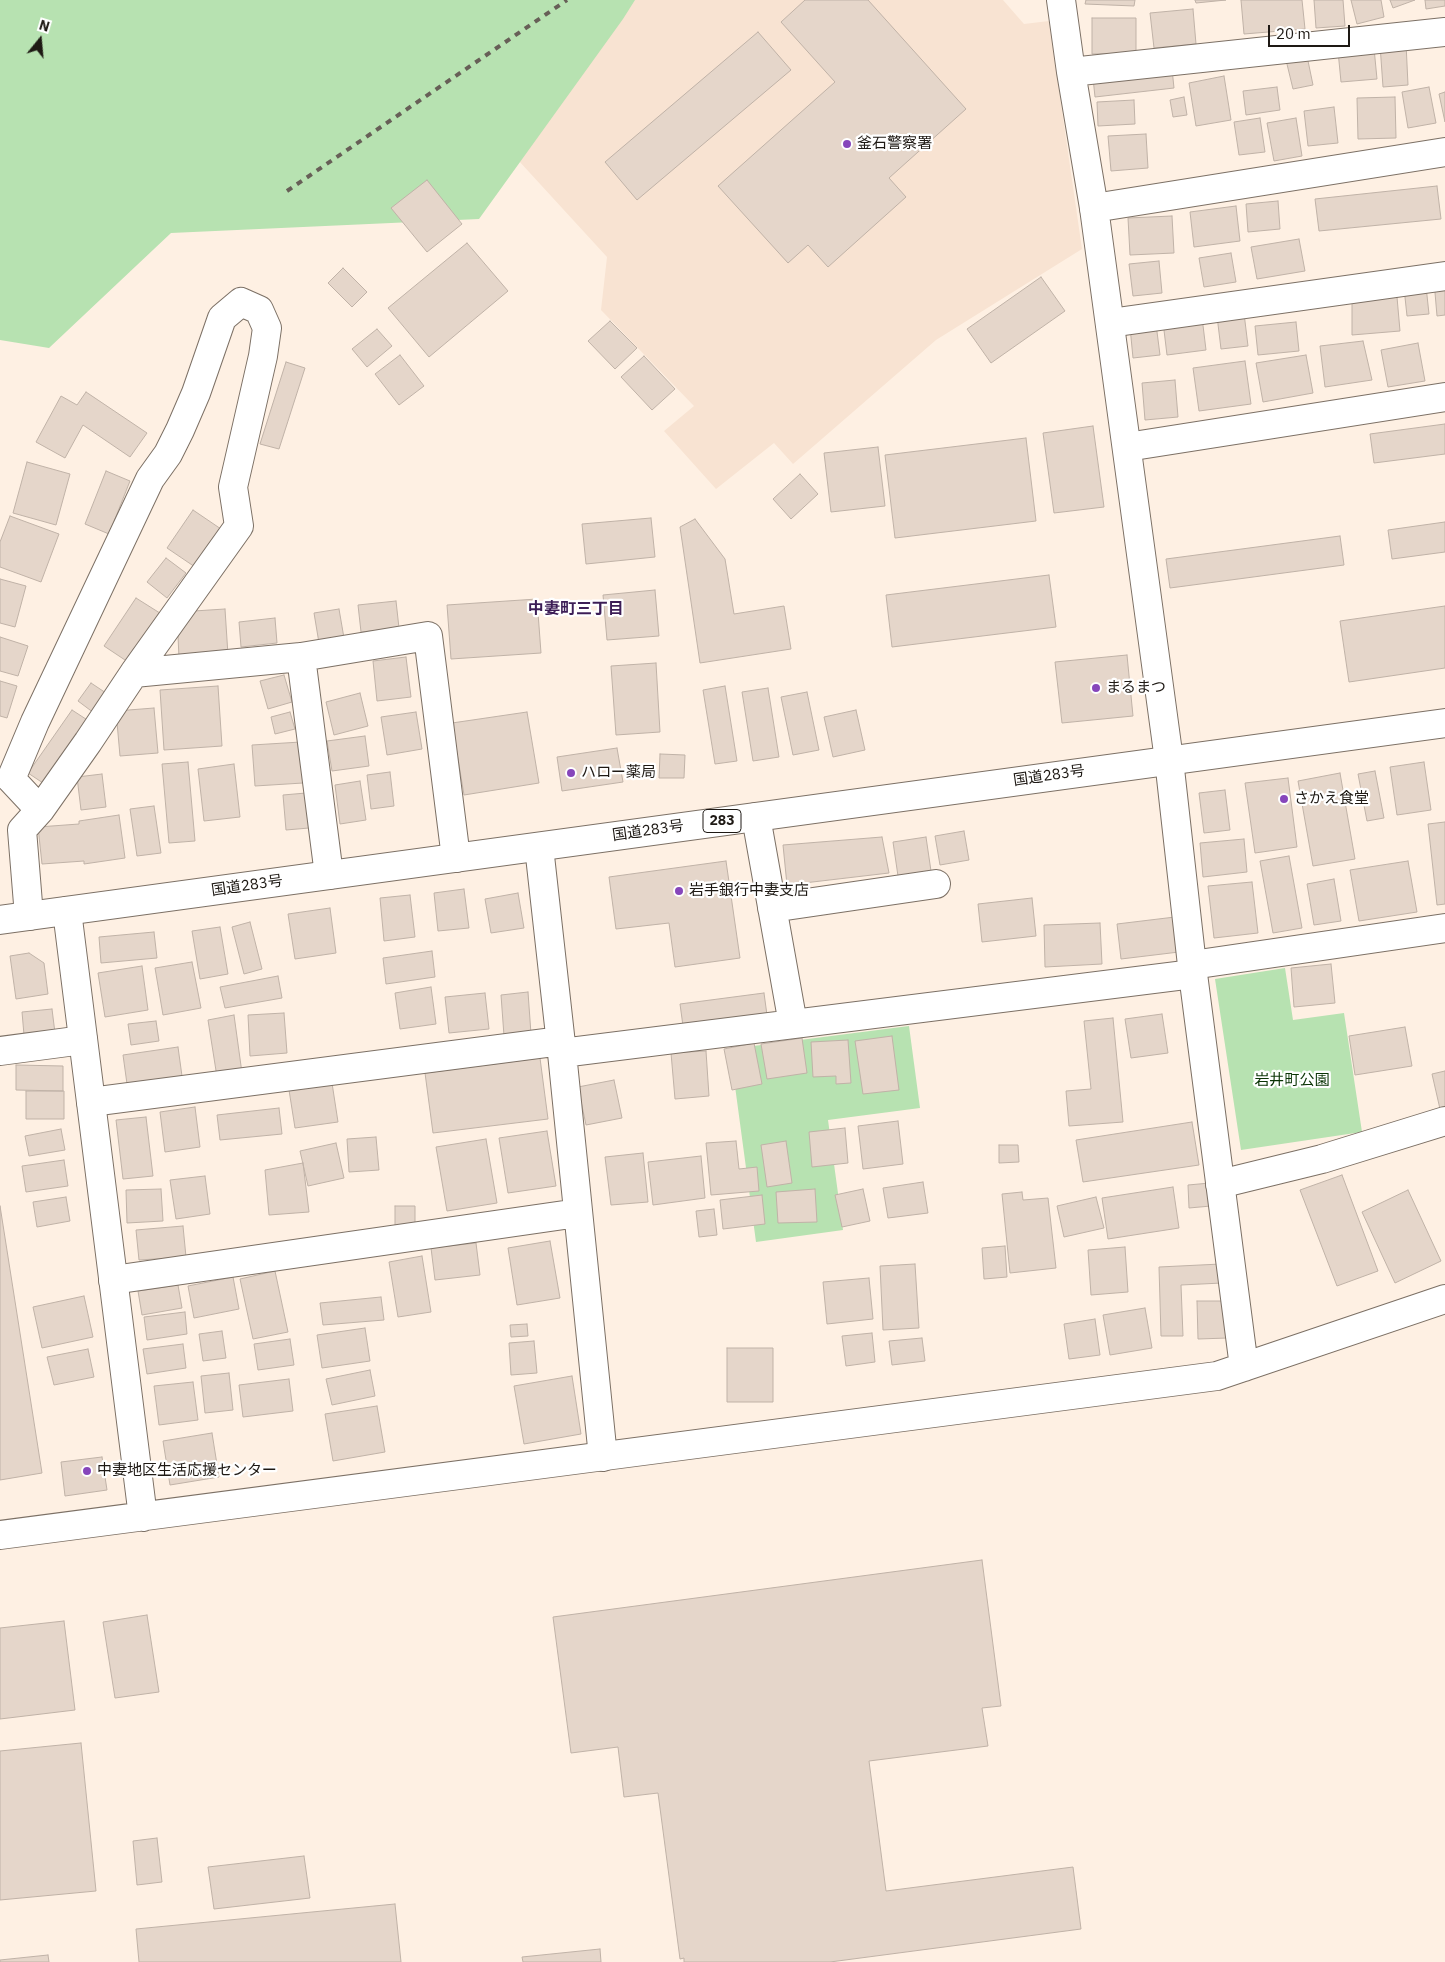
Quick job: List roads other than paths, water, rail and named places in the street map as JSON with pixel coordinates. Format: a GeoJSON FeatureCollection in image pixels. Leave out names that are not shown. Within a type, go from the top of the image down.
{"type":"FeatureCollection","features":[{"type":"Feature","properties":{"kind":"main road"},"geometry":{"type":"LineString","coordinates":[[1058,2],[1094,208],[1127,447],[1169,760],[1192,970],[1244,1367]]}},
{"type":"Feature","properties":{"kind":"main road"},"geometry":{"type":"LineString","coordinates":[[1071,72],[1445,32]]}},
{"type":"Feature","properties":{"kind":"main road"},"geometry":{"type":"LineString","coordinates":[[1094,208],[1445,152]]}},
{"type":"Feature","properties":{"kind":"main road"},"geometry":{"type":"LineString","coordinates":[[1110,323],[1445,276]]}},
{"type":"Feature","properties":{"kind":"main road"},"geometry":{"type":"LineString","coordinates":[[29,916],[22,830],[40,810],[134,673],[239,526],[233,487],[263,356],[267,328],[259,310],[241,302],[222,318],[196,393],[180,430],[168,454],[150,479],[35,722],[11,780],[40,810]]}},
{"type":"Feature","properties":{"kind":"main road"},"geometry":{"type":"LineString","coordinates":[[1127,447],[1445,397]]}},
{"type":"Feature","properties":{"kind":"main road"},"geometry":{"type":"LineString","coordinates":[[134,673],[301,657],[428,636],[456,858]]}},
{"type":"Feature","properties":{"kind":"main road"},"geometry":{"type":"LineString","coordinates":[[301,657],[329,875]]}},
{"type":"Feature","properties":{"kind":"main road","name":"国道283号"},"geometry":{"type":"LineString","coordinates":[[0,920],[1445,723]]}},
{"type":"Feature","properties":{"kind":"main road"},"geometry":{"type":"LineString","coordinates":[[756,817],[793,1024]]}},
{"type":"Feature","properties":{"kind":"main road"},"geometry":{"type":"LineString","coordinates":[[538,846],[562,1047],[602,1457]]}},
{"type":"Feature","properties":{"kind":"main road"},"geometry":{"type":"LineString","coordinates":[[772,908],[936,884]]}},
{"type":"Feature","properties":{"kind":"main road"},"geometry":{"type":"LineString","coordinates":[[67,911],[144,1517]]}},
{"type":"Feature","properties":{"kind":"main road"},"geometry":{"type":"LineString","coordinates":[[91,1102],[562,1047],[793,1024],[1192,970],[1445,928]]}},
{"type":"Feature","properties":{"kind":"main road"},"geometry":{"type":"LineString","coordinates":[[0,1051],[83,1040]]}},
{"type":"Feature","properties":{"kind":"main road"},"geometry":{"type":"LineString","coordinates":[[1220,1184],[1322,1159],[1445,1121]]}},
{"type":"Feature","properties":{"kind":"main road"},"geometry":{"type":"LineString","coordinates":[[113,1280],[578,1213]]}},
{"type":"Feature","properties":{"kind":"main road"},"geometry":{"type":"LineString","coordinates":[[0,1535],[1217,1376],[1445,1299]]}},
{"type":"Feature","properties":{"kind":"railway"},"geometry":{"type":"LineString","coordinates":[[287,191],[567,0]]}},
{"type":"Feature","properties":{"kind":"place","name":"釜石警察署"},"geometry":{"type":"Point","coordinates":[847,144]}},
{"type":"Feature","properties":{"kind":"place","name":"まるまつ"},"geometry":{"type":"Point","coordinates":[1096,688]}},
{"type":"Feature","properties":{"kind":"place","name":"ハロー薬局"},"geometry":{"type":"Point","coordinates":[571,773]}},
{"type":"Feature","properties":{"kind":"place","name":"さかえ食堂"},"geometry":{"type":"Point","coordinates":[1284,799]}},
{"type":"Feature","properties":{"kind":"place","name":"岩手銀行中妻支店"},"geometry":{"type":"Point","coordinates":[679,891]}},
{"type":"Feature","properties":{"kind":"place","name":"中妻地区生活応援センター"},"geometry":{"type":"Point","coordinates":[87,1471]}},
{"type":"Feature","properties":{"kind":"district","name":"中妻町三丁目"},"geometry":{"type":"Point","coordinates":[576,609]}},
{"type":"Feature","properties":{"kind":"park label","name":"岩井町公園"},"geometry":{"type":"Point","coordinates":[1292,1081]}}]}
